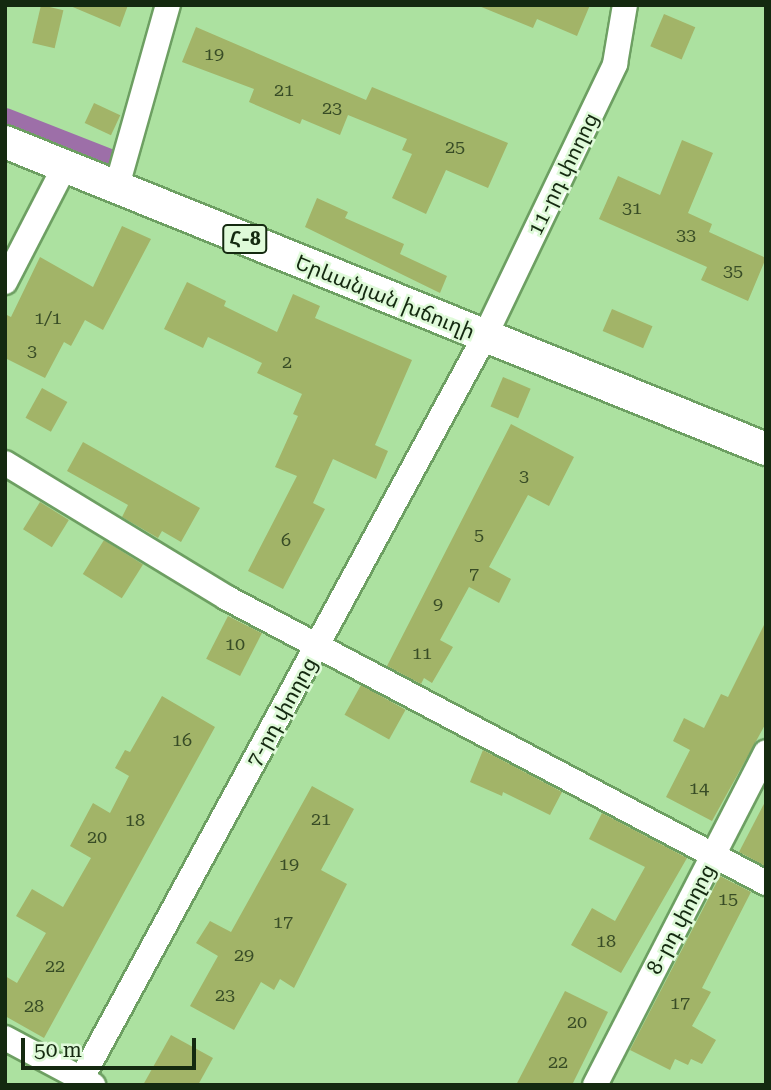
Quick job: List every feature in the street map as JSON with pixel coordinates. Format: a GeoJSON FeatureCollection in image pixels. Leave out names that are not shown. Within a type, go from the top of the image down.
{"type":"FeatureCollection","features":[{"type":"Feature","properties":{"kind":"main road","name":"Երևանյան խճուղի"},"geometry":{"type":"LineString","coordinates":[[5,142],[484,338],[766,449]]}},
{"type":"Feature","properties":{"kind":"street"},"geometry":{"type":"LineString","coordinates":[[117,186],[168,5]]}},
{"type":"Feature","properties":{"kind":"street","name":"11-րդ փողոց"},"geometry":{"type":"LineString","coordinates":[[484,338],[615,64],[625,5]]}},
{"type":"Feature","properties":{"kind":"street"},"geometry":{"type":"LineString","coordinates":[[5,282],[65,166]]}},
{"type":"Feature","properties":{"kind":"street","name":"7-րդ փողոց"},"geometry":{"type":"LineString","coordinates":[[84,1083],[484,338]]}},
{"type":"Feature","properties":{"kind":"street"},"geometry":{"type":"LineString","coordinates":[[5,463],[227,598],[319,644],[475,732],[766,883]]}},
{"type":"Feature","properties":{"kind":"street","name":"8-րդ փողոց"},"geometry":{"type":"LineString","coordinates":[[595,1085],[766,752]]}},
{"type":"Feature","properties":{"kind":"street"},"geometry":{"type":"LineString","coordinates":[[5,1038],[84,1083]]}},
{"type":"Feature","properties":{"kind":"building"},"geometry":{"type":"Polygon","coordinates":[[[41,5],[63,10],[55,48],[32,43],[41,5]]]}},
{"type":"Feature","properties":{"kind":"building"},"geometry":{"type":"Polygon","coordinates":[[[68,5],[128,5],[120,27],[68,5]]]}},
{"type":"Feature","properties":{"kind":"building"},"geometry":{"type":"Polygon","coordinates":[[[590,5],[577,36],[537,19],[533,28],[479,6],[590,5]]]}},
{"type":"Feature","properties":{"kind":"building"},"geometry":{"type":"Polygon","coordinates":[[[664,14],[695,27],[682,60],[650,46],[664,14]]]}},
{"type":"Feature","properties":{"kind":"building"},"geometry":{"type":"Polygon","coordinates":[[[196,27],[366,100],[372,87],[508,143],[488,188],[446,170],[426,214],[392,198],[412,154],[402,150],[407,139],[348,115],[340,135],[302,119],[300,124],[249,102],[254,89],[182,62],[196,27]]]}},
{"type":"Feature","properties":{"kind":"building"},"geometry":{"type":"Polygon","coordinates":[[[94,103],[120,115],[111,135],[85,123],[94,103]]]}},
{"type":"Feature","properties":{"kind":"building"},"geometry":{"type":"Polygon","coordinates":[[[682,140],[713,153],[688,213],[712,224],[709,232],[766,258],[748,301],[701,280],[707,267],[599,219],[618,176],[660,195],[682,140]]]}},
{"type":"Feature","properties":{"kind":"building"},"geometry":{"type":"Polygon","coordinates":[[[317,198],[348,212],[345,218],[404,244],[400,254],[447,276],[440,293],[305,227],[317,198]]]}},
{"type":"Feature","properties":{"kind":"building"},"geometry":{"type":"Polygon","coordinates":[[[122,226],[151,239],[103,330],[85,320],[71,346],[64,342],[45,378],[5,358],[5,314],[11,317],[40,257],[93,287],[122,226]]]}},
{"type":"Feature","properties":{"kind":"building"},"geometry":{"type":"Polygon","coordinates":[[[187,282],[226,301],[224,306],[277,332],[293,294],[320,306],[315,318],[412,360],[375,445],[388,451],[376,479],[333,459],[313,503],[325,509],[283,589],[248,571],[297,476],[275,467],[298,416],[293,414],[302,394],[257,373],[262,363],[208,337],[203,348],[164,329],[187,282]]]}},
{"type":"Feature","properties":{"kind":"building"},"geometry":{"type":"Polygon","coordinates":[[[612,309],[653,326],[643,348],[603,331],[612,309]]]}},
{"type":"Feature","properties":{"kind":"building"},"geometry":{"type":"Polygon","coordinates":[[[503,377],[531,389],[518,418],[490,406],[503,377]]]}},
{"type":"Feature","properties":{"kind":"building"},"geometry":{"type":"Polygon","coordinates":[[[42,388],[67,402],[51,432],[26,418],[42,388]]]}},
{"type":"Feature","properties":{"kind":"building"},"geometry":{"type":"Polygon","coordinates":[[[511,424],[574,457],[549,506],[528,495],[489,567],[511,579],[499,603],[469,587],[440,640],[453,647],[432,683],[424,678],[421,684],[387,666],[511,424]]]}},
{"type":"Feature","properties":{"kind":"building"},"geometry":{"type":"Polygon","coordinates":[[[83,442],[200,508],[181,542],[162,531],[158,538],[122,517],[128,505],[67,471],[83,442]]]}},
{"type":"Feature","properties":{"kind":"building"},"geometry":{"type":"Polygon","coordinates":[[[40,502],[69,520],[52,547],[23,529],[40,502]]]}},
{"type":"Feature","properties":{"kind":"building"},"geometry":{"type":"Polygon","coordinates":[[[104,540],[143,564],[122,598],[83,574],[104,540]]]}},
{"type":"Feature","properties":{"kind":"building"},"geometry":{"type":"Polygon","coordinates":[[[228,616],[262,633],[240,676],[206,659],[228,616]]]}},
{"type":"Feature","properties":{"kind":"building"},"geometry":{"type":"Polygon","coordinates":[[[766,621],[766,723],[712,821],[666,797],[690,750],[673,741],[684,718],[704,728],[721,694],[728,697],[766,621]]]}},
{"type":"Feature","properties":{"kind":"building"},"geometry":{"type":"Polygon","coordinates":[[[361,685],[406,710],[389,739],[345,715],[361,685]]]}},
{"type":"Feature","properties":{"kind":"building"},"geometry":{"type":"Polygon","coordinates":[[[162,696],[215,727],[44,1038],[5,1016],[5,976],[17,983],[46,933],[16,916],[32,889],[63,907],[91,858],[70,846],[93,803],[110,813],[129,776],[115,768],[125,750],[130,752],[162,696]]]}},
{"type":"Feature","properties":{"kind":"building"},"geometry":{"type":"Polygon","coordinates":[[[483,750],[562,792],[550,815],[503,792],[502,796],[470,782],[483,750]]]}},
{"type":"Feature","properties":{"kind":"building"},"geometry":{"type":"Polygon","coordinates":[[[312,786],[354,809],[321,870],[347,884],[294,988],[280,979],[274,990],[261,982],[234,1030],[190,1006],[218,956],[196,943],[210,921],[231,932],[312,786]]]}},
{"type":"Feature","properties":{"kind":"building"},"geometry":{"type":"Polygon","coordinates":[[[766,800],[766,865],[765,866],[739,852],[766,800]]]}},
{"type":"Feature","properties":{"kind":"building"},"geometry":{"type":"Polygon","coordinates":[[[602,813],[687,858],[621,973],[571,945],[592,908],[615,921],[645,867],[589,839],[602,813]]]}},
{"type":"Feature","properties":{"kind":"building"},"geometry":{"type":"Polygon","coordinates":[[[720,876],[751,892],[702,988],[711,992],[692,1026],[716,1040],[702,1064],[691,1059],[688,1065],[675,1059],[670,1070],[630,1050],[720,876]]]}},
{"type":"Feature","properties":{"kind":"building"},"geometry":{"type":"Polygon","coordinates":[[[565,991],[608,1012],[572,1085],[516,1085],[565,991]]]}},
{"type":"Feature","properties":{"kind":"building"},"geometry":{"type":"Polygon","coordinates":[[[171,1035],[213,1058],[198,1085],[143,1085],[171,1035]]]}},
{"type":"Feature","properties":{"kind":"waterway"},"geometry":{"type":"LineString","coordinates":[[5,120],[112,162]]}}]}
